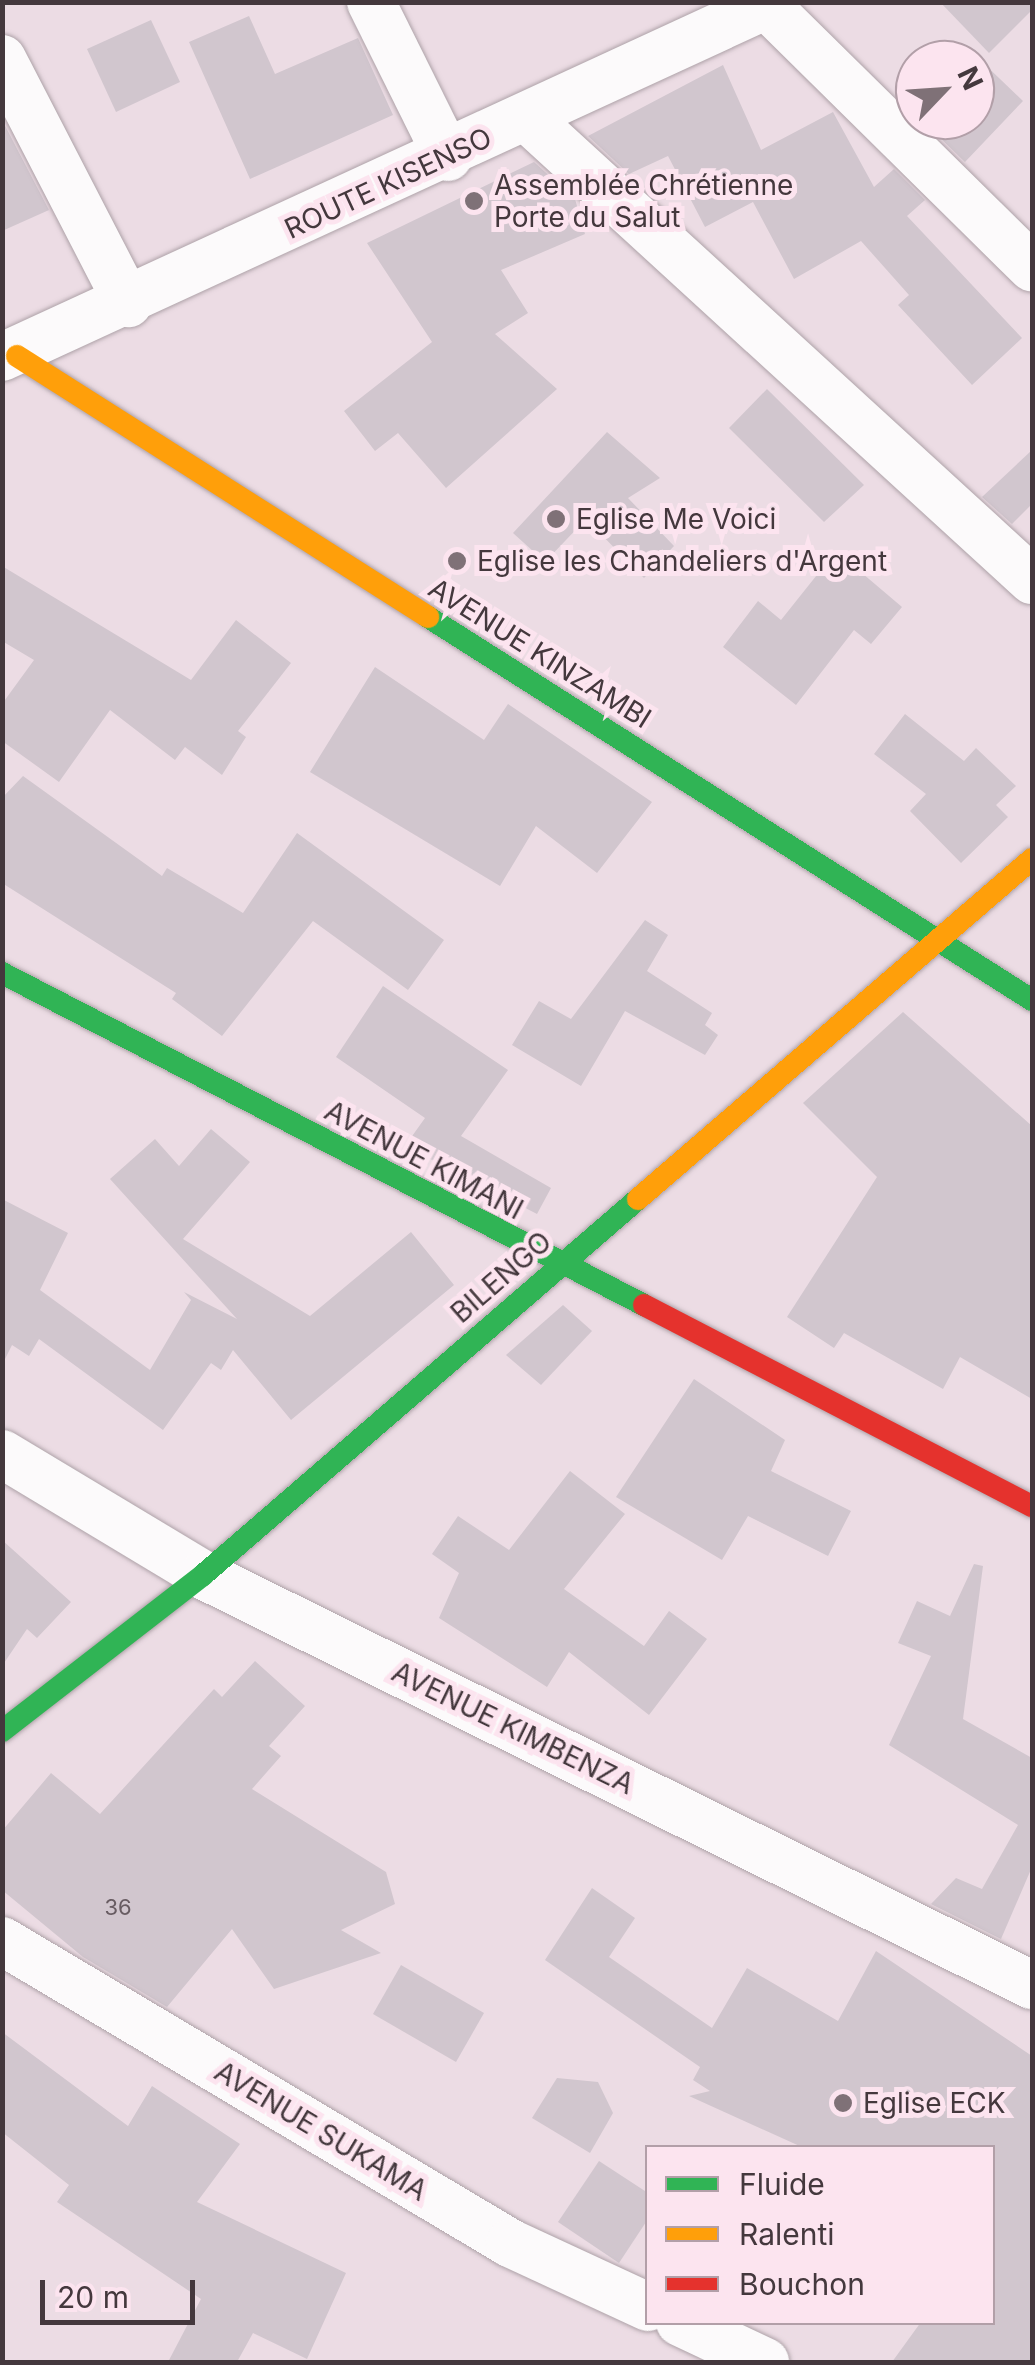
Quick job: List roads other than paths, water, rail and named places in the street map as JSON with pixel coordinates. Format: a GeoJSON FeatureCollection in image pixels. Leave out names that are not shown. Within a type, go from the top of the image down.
{"type":"FeatureCollection","features":[{"type":"Feature","properties":{"kind":"street"},"geometry":{"type":"LineString","coordinates":[[371,2],[448,157]]}},
{"type":"Feature","properties":{"kind":"street"},"geometry":{"type":"LineString","coordinates":[[767,4],[1032,267]]}},
{"type":"Feature","properties":{"kind":"street","name":"ROUTE KISENSO"},"geometry":{"type":"LineString","coordinates":[[10,357],[448,157],[767,4]]}},
{"type":"Feature","properties":{"kind":"street"},"geometry":{"type":"LineString","coordinates":[[2,60],[128,302]]}},
{"type":"Feature","properties":{"kind":"street"},"geometry":{"type":"LineString","coordinates":[[526,117],[1032,580]]}},
{"type":"Feature","properties":{"kind":"street","name":"AVENUE KINZAMBI"},"geometry":{"type":"LineString","coordinates":[[10,357],[1032,1000]]}},
{"type":"Feature","properties":{"kind":"street","name":"BILENGO"},"geometry":{"type":"LineString","coordinates":[[2,1732],[203,1574],[1032,859]]}},
{"type":"Feature","properties":{"kind":"street","name":"AVENUE KIMANI"},"geometry":{"type":"LineString","coordinates":[[2,973],[1032,1506]]}},
{"type":"Feature","properties":{"kind":"street","name":"AVENUE KIMBENZA"},"geometry":{"type":"LineString","coordinates":[[2,1454],[203,1574],[1032,1985]]}},
{"type":"Feature","properties":{"kind":"street","name":"AVENUE SUKAMA"},"geometry":{"type":"LineString","coordinates":[[2,1941],[510,2243],[645,2307]]}},
{"type":"Feature","properties":{"kind":"street"},"geometry":{"type":"LineString","coordinates":[[686,2325],[765,2362]]}},
{"type":"Feature","properties":{"kind":"place","name":"Assemblée Chrétienne Porte du Salut"},"geometry":{"type":"Point","coordinates":[474,201]}},
{"type":"Feature","properties":{"kind":"place","name":"Eglise Me Voici"},"geometry":{"type":"Point","coordinates":[556,519]}},
{"type":"Feature","properties":{"kind":"place","name":"Eglise les Chandeliers d'Argent"},"geometry":{"type":"Point","coordinates":[457,561]}},
{"type":"Feature","properties":{"kind":"place","name":"Eglise ECK"},"geometry":{"type":"Point","coordinates":[843,2103]}}]}
